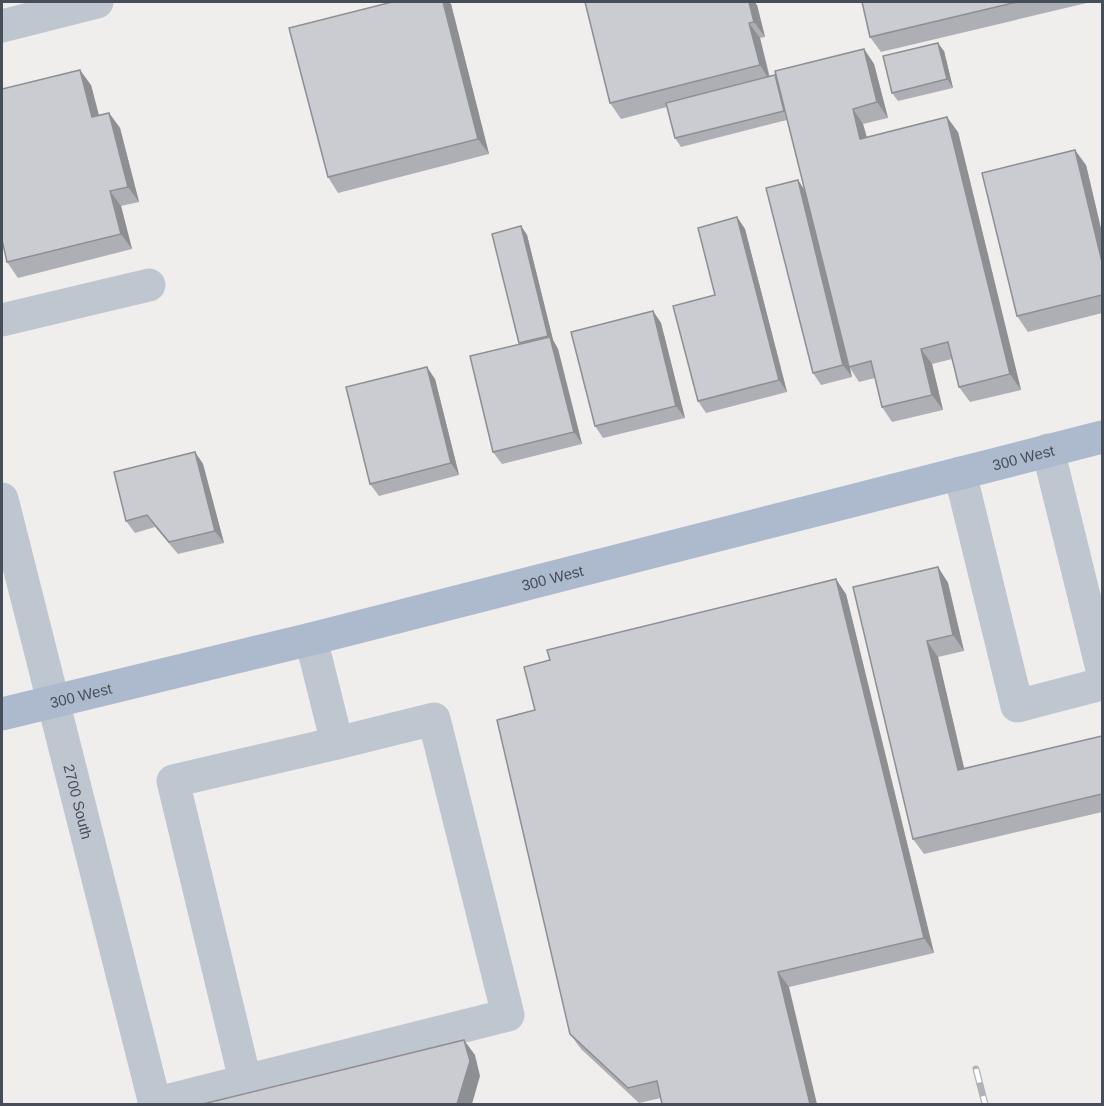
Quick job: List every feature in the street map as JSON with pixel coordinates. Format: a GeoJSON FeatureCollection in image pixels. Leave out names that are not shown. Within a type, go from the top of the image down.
{"type":"FeatureCollection","features":[{"type":"Feature","properties":{"kind":"main road","name":"300 West"},"geometry":{"type":"LineString","coordinates":[[2,714],[311,639],[1102,437]]}},
{"type":"Feature","properties":{"kind":"street"},"geometry":{"type":"LineString","coordinates":[[2,26],[97,2]]}},
{"type":"Feature","properties":{"kind":"street"},"geometry":{"type":"LineString","coordinates":[[2,320],[149,285]]}},
{"type":"Feature","properties":{"kind":"street"},"geometry":{"type":"LineString","coordinates":[[1048,450],[1102,669]]}},
{"type":"Feature","properties":{"kind":"street"},"geometry":{"type":"LineString","coordinates":[[960,473],[1017,706],[1102,684]]}},
{"type":"Feature","properties":{"kind":"street","name":"2700 South"},"geometry":{"type":"LineString","coordinates":[[2,499],[155,1104]]}},
{"type":"Feature","properties":{"kind":"street"},"geometry":{"type":"LineString","coordinates":[[311,639],[337,743]]}},
{"type":"Feature","properties":{"kind":"street"},"geometry":{"type":"LineString","coordinates":[[155,1104],[508,1015],[434,719],[173,781],[245,1080]]}},
{"type":"Feature","properties":{"kind":"building"},"geometry":{"type":"Polygon","coordinates":[[[392,2],[443,2],[478,139],[328,177],[289,28],[392,2]]]}},
{"type":"Feature","properties":{"kind":"building"},"geometry":{"type":"Polygon","coordinates":[[[585,2],[749,2],[754,22],[749,23],[760,65],[610,103],[585,2]]]}},
{"type":"Feature","properties":{"kind":"building"},"geometry":{"type":"Polygon","coordinates":[[[862,2],[1017,2],[870,37],[862,2]]]}},
{"type":"Feature","properties":{"kind":"building"},"geometry":{"type":"Polygon","coordinates":[[[938,43],[947,79],[892,93],[883,56],[938,43]]]}},
{"type":"Feature","properties":{"kind":"building"},"geometry":{"type":"Polygon","coordinates":[[[864,49],[877,102],[853,109],[860,139],[947,117],[1010,374],[959,387],[948,342],[921,349],[932,395],[882,407],[871,361],[849,367],[775,71],[864,49]]]}},
{"type":"Feature","properties":{"kind":"building"},"geometry":{"type":"Polygon","coordinates":[[[80,70],[92,117],[109,113],[128,187],[110,191],[121,234],[7,262],[2,240],[2,89],[80,70]]]}},
{"type":"Feature","properties":{"kind":"building"},"geometry":{"type":"Polygon","coordinates":[[[775,75],[784,111],[675,138],[666,103],[775,75]]]}},
{"type":"Feature","properties":{"kind":"building"},"geometry":{"type":"Polygon","coordinates":[[[1075,150],[1102,262],[1102,295],[1017,316],[982,173],[1075,150]]]}},
{"type":"Feature","properties":{"kind":"building"},"geometry":{"type":"Polygon","coordinates":[[[798,180],[843,365],[813,373],[766,188],[798,180]]]}},
{"type":"Feature","properties":{"kind":"building"},"geometry":{"type":"Polygon","coordinates":[[[737,217],[779,380],[698,401],[673,306],[715,295],[698,228],[737,217]]]}},
{"type":"Feature","properties":{"kind":"building"},"geometry":{"type":"Polygon","coordinates":[[[521,226],[548,336],[519,343],[492,234],[521,226]]]}},
{"type":"Feature","properties":{"kind":"building"},"geometry":{"type":"Polygon","coordinates":[[[653,311],[676,406],[595,426],[571,332],[653,311]]]}},
{"type":"Feature","properties":{"kind":"building"},"geometry":{"type":"Polygon","coordinates":[[[550,337],[574,432],[493,452],[470,356],[550,337]]]}},
{"type":"Feature","properties":{"kind":"building"},"geometry":{"type":"Polygon","coordinates":[[[427,367],[451,463],[370,484],[346,387],[427,367]]]}},
{"type":"Feature","properties":{"kind":"building"},"geometry":{"type":"Polygon","coordinates":[[[195,452],[215,531],[169,542],[147,515],[126,521],[114,472],[195,452]]]}},
{"type":"Feature","properties":{"kind":"building"},"geometry":{"type":"Polygon","coordinates":[[[938,567],[953,635],[927,641],[958,770],[1102,736],[1102,794],[913,839],[853,587],[938,567]]]}},
{"type":"Feature","properties":{"kind":"building"},"geometry":{"type":"Polygon","coordinates":[[[836,579],[924,938],[778,972],[810,1104],[662,1104],[657,1081],[628,1088],[570,1034],[497,720],[535,710],[524,667],[550,660],[547,650],[836,579]]]}},
{"type":"Feature","properties":{"kind":"building"},"geometry":{"type":"Polygon","coordinates":[[[464,1040],[470,1061],[457,1104],[203,1104],[464,1040]]]}},
{"type":"Feature","properties":{"kind":"railway"},"geometry":{"type":"LineString","coordinates":[[976,1069],[985,1104]]}}]}
